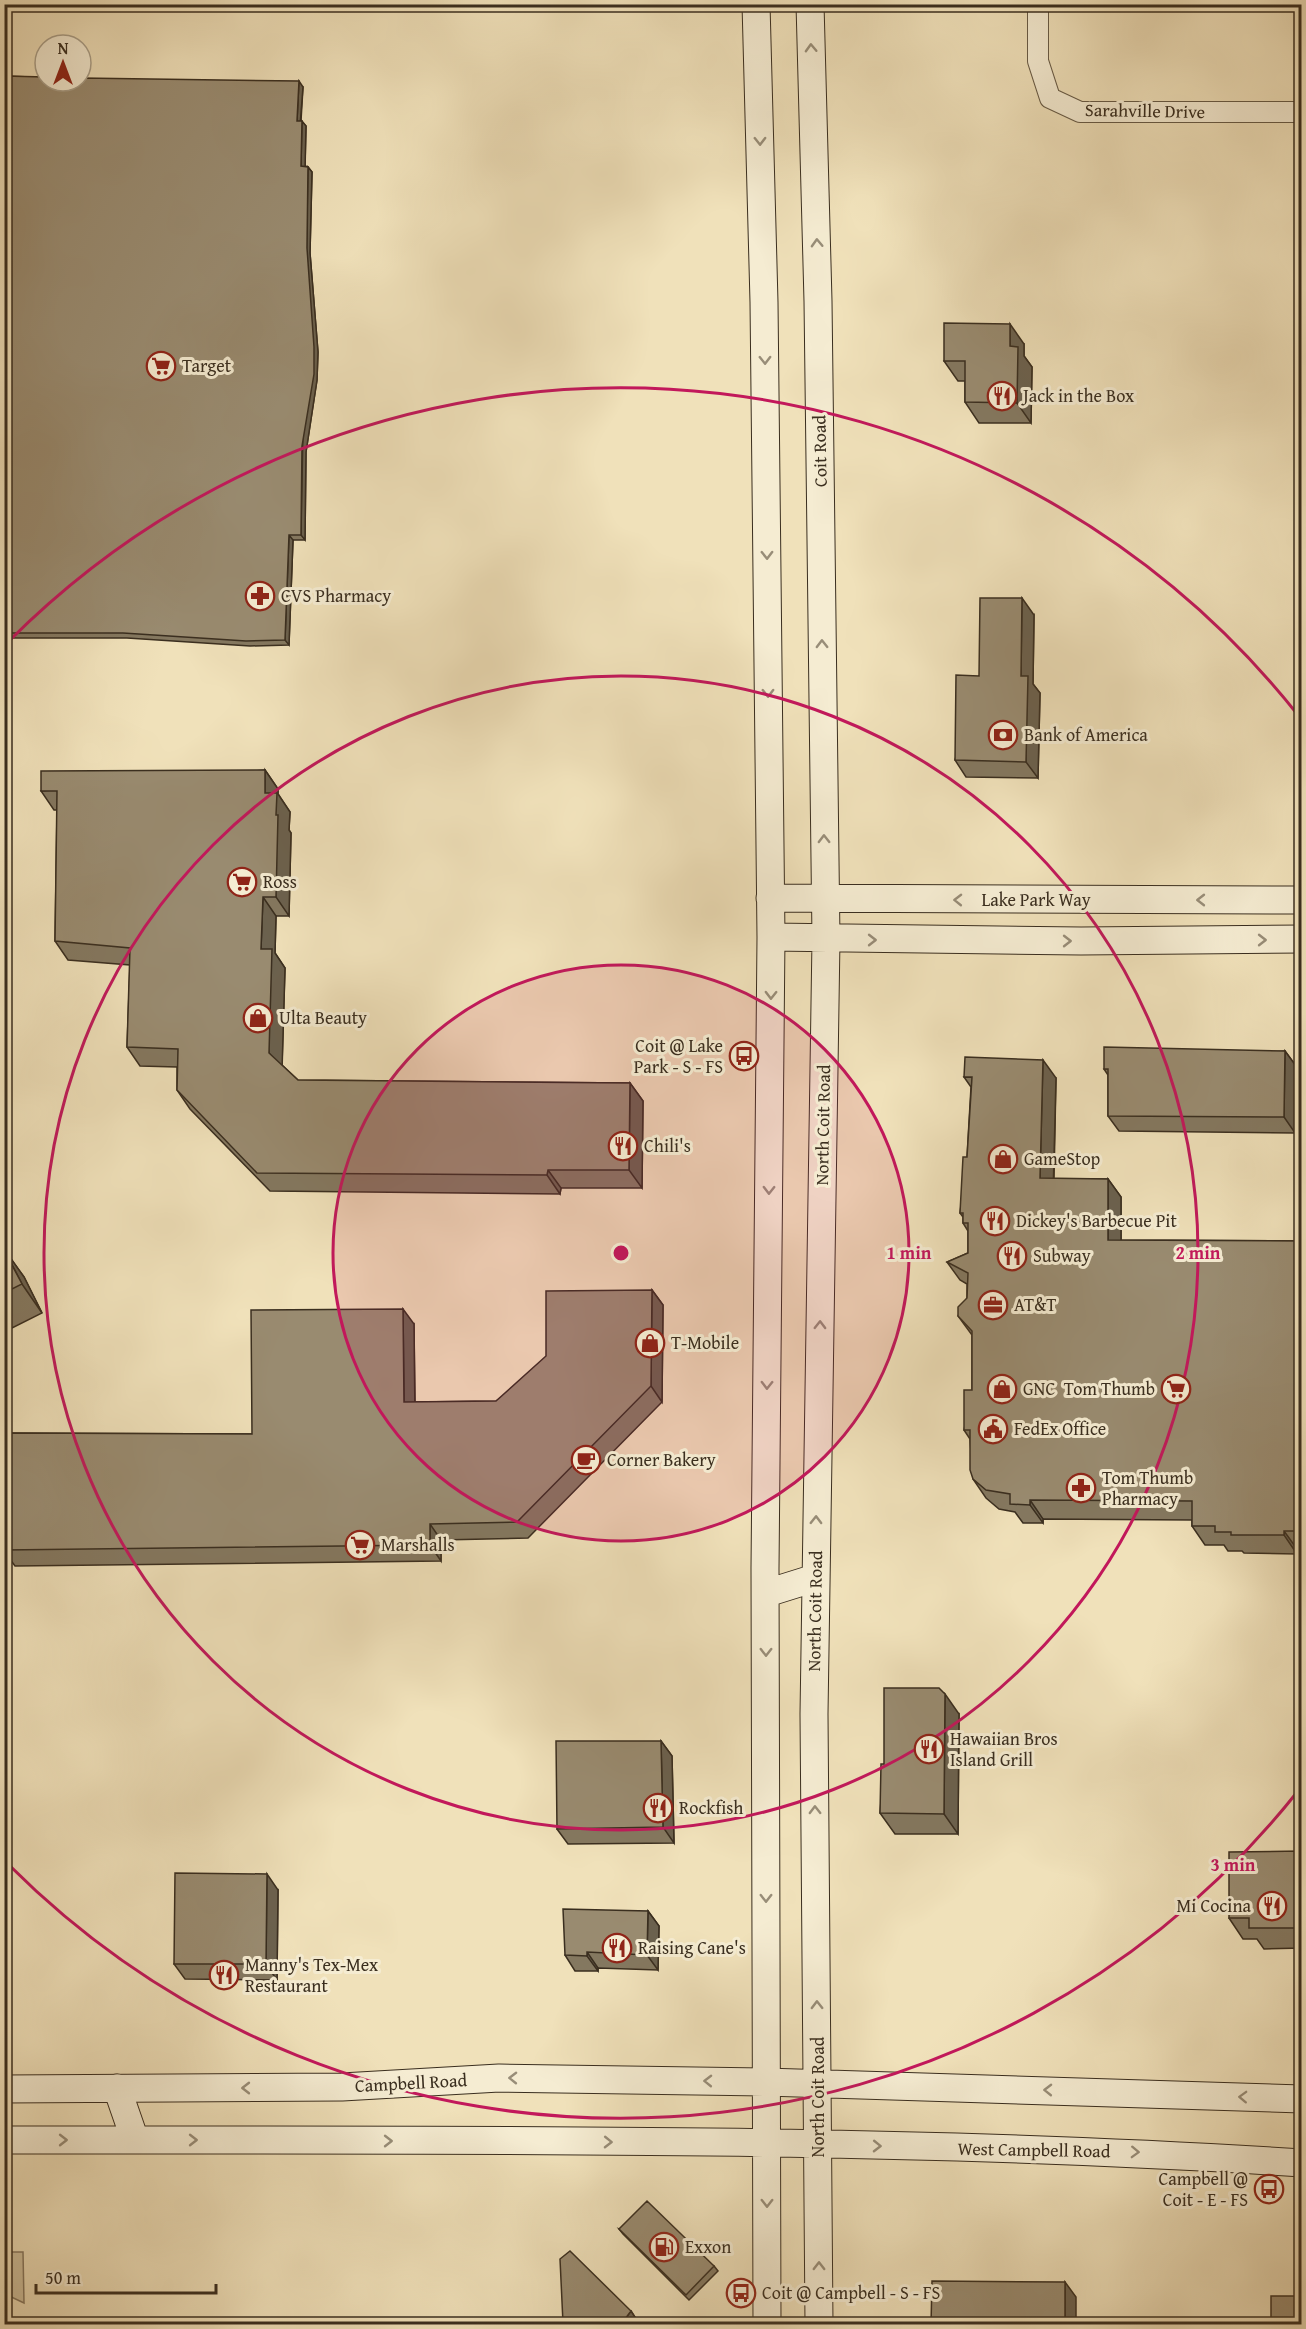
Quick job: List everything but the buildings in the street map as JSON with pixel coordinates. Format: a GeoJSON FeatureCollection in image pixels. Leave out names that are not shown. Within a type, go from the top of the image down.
{"type":"FeatureCollection","features":[{"type":"Feature","properties":{"kind":"main road"},"geometry":{"type":"LineString","coordinates":[[756,4],[764,302],[771,937],[766,1581],[767,2325]]}},
{"type":"Feature","properties":{"kind":"main road","name":"Coit Road"},"geometry":{"type":"LineString","coordinates":[[810,4],[818,301],[825,898]]}},
{"type":"Feature","properties":{"kind":"main road","name":"Lake Park Way"},"geometry":{"type":"LineString","coordinates":[[770,898],[1302,900]]}},
{"type":"Feature","properties":{"kind":"main road","name":"North Coit Road"},"geometry":{"type":"LineString","coordinates":[[819,2325],[815,1578],[825,898]]}},
{"type":"Feature","properties":{"kind":"main road"},"geometry":{"type":"LineString","coordinates":[[771,937],[1302,939]]}},
{"type":"Feature","properties":{"kind":"main road"},"geometry":{"type":"LineString","coordinates":[[766,1581],[815,1578]]}},
{"type":"Feature","properties":{"kind":"main road","name":"Campbell Road"},"geometry":{"type":"LineString","coordinates":[[4,2089],[342,2087],[499,2078],[818,2084]]}},
{"type":"Feature","properties":{"kind":"main road"},"geometry":{"type":"LineString","coordinates":[[818,2084],[1302,2099]]}},
{"type":"Feature","properties":{"kind":"main road"},"geometry":{"type":"LineString","coordinates":[[117,2088],[135,2140]]}},
{"type":"Feature","properties":{"kind":"main road"},"geometry":{"type":"LineString","coordinates":[[135,2140],[150,2088]]}},
{"type":"Feature","properties":{"kind":"main road"},"geometry":{"type":"LineString","coordinates":[[4,2140],[550,2141],[766,2144]]}},
{"type":"Feature","properties":{"kind":"main road","name":"West Campbell Road"},"geometry":{"type":"LineString","coordinates":[[766,2144],[1136,2152],[1302,2163]]}},
{"type":"Feature","properties":{"kind":"street","name":"Sarahville Drive"},"geometry":{"type":"LineString","coordinates":[[1038,4],[1038,61],[1050,98],[1080,112],[1302,112]]}},
{"type":"Feature","properties":{"kind":"shaded area"},"geometry":{"type":"Polygon","coordinates":[[[5,2252],[23,2252],[24,2303],[5,2294],[5,2252]]]}},
{"type":"Feature","properties":{"kind":"place","name":"Target"},"geometry":{"type":"Point","coordinates":[161,366]}},
{"type":"Feature","properties":{"kind":"place","name":"Jack in the Box"},"geometry":{"type":"Point","coordinates":[1002,396]}},
{"type":"Feature","properties":{"kind":"place","name":"CVS Pharmacy"},"geometry":{"type":"Point","coordinates":[260,596]}},
{"type":"Feature","properties":{"kind":"place","name":"Bank of America"},"geometry":{"type":"Point","coordinates":[1003,735]}},
{"type":"Feature","properties":{"kind":"place","name":"Ross"},"geometry":{"type":"Point","coordinates":[242,882]}},
{"type":"Feature","properties":{"kind":"place","name":"Ulta Beauty"},"geometry":{"type":"Point","coordinates":[258,1018]}},
{"type":"Feature","properties":{"kind":"place","name":"Coit @ Lake Park - S - FS"},"geometry":{"type":"Point","coordinates":[744,1056]}},
{"type":"Feature","properties":{"kind":"place","name":"Chili's"},"geometry":{"type":"Point","coordinates":[623,1146]}},
{"type":"Feature","properties":{"kind":"place","name":"GameStop"},"geometry":{"type":"Point","coordinates":[1003,1159]}},
{"type":"Feature","properties":{"kind":"place","name":"Dickey's Barbecue Pit"},"geometry":{"type":"Point","coordinates":[995,1221]}},
{"type":"Feature","properties":{"kind":"place","name":"Subway"},"geometry":{"type":"Point","coordinates":[1012,1256]}},
{"type":"Feature","properties":{"kind":"place","name":"AT&T"},"geometry":{"type":"Point","coordinates":[993,1305]}},
{"type":"Feature","properties":{"kind":"place","name":"T-Mobile"},"geometry":{"type":"Point","coordinates":[650,1343]}},
{"type":"Feature","properties":{"kind":"place","name":"GNC"},"geometry":{"type":"Point","coordinates":[1002,1389]}},
{"type":"Feature","properties":{"kind":"place","name":"Tom Thumb"},"geometry":{"type":"Point","coordinates":[1176,1389]}},
{"type":"Feature","properties":{"kind":"place","name":"FedEx Office"},"geometry":{"type":"Point","coordinates":[993,1429]}},
{"type":"Feature","properties":{"kind":"place","name":"Corner Bakery"},"geometry":{"type":"Point","coordinates":[586,1460]}},
{"type":"Feature","properties":{"kind":"place","name":"Tom Thumb Pharmacy"},"geometry":{"type":"Point","coordinates":[1081,1488]}},
{"type":"Feature","properties":{"kind":"place","name":"Marshalls"},"geometry":{"type":"Point","coordinates":[360,1545]}},
{"type":"Feature","properties":{"kind":"place","name":"Hawaiian Bros Island Grill"},"geometry":{"type":"Point","coordinates":[929,1749]}},
{"type":"Feature","properties":{"kind":"place","name":"Rockfish"},"geometry":{"type":"Point","coordinates":[658,1808]}},
{"type":"Feature","properties":{"kind":"place","name":"Mi Cocina"},"geometry":{"type":"Point","coordinates":[1272,1906]}},
{"type":"Feature","properties":{"kind":"place","name":"Raising Cane's"},"geometry":{"type":"Point","coordinates":[617,1948]}},
{"type":"Feature","properties":{"kind":"place","name":"Manny's Tex-Mex Restaurant"},"geometry":{"type":"Point","coordinates":[224,1975]}},
{"type":"Feature","properties":{"kind":"place","name":"Campbell @ Coit - E - FS"},"geometry":{"type":"Point","coordinates":[1269,2189]}},
{"type":"Feature","properties":{"kind":"place","name":"Exxon"},"geometry":{"type":"Point","coordinates":[664,2247]}},
{"type":"Feature","properties":{"kind":"place","name":"Coit @ Campbell - S - FS"},"geometry":{"type":"Point","coordinates":[741,2293]}}]}
